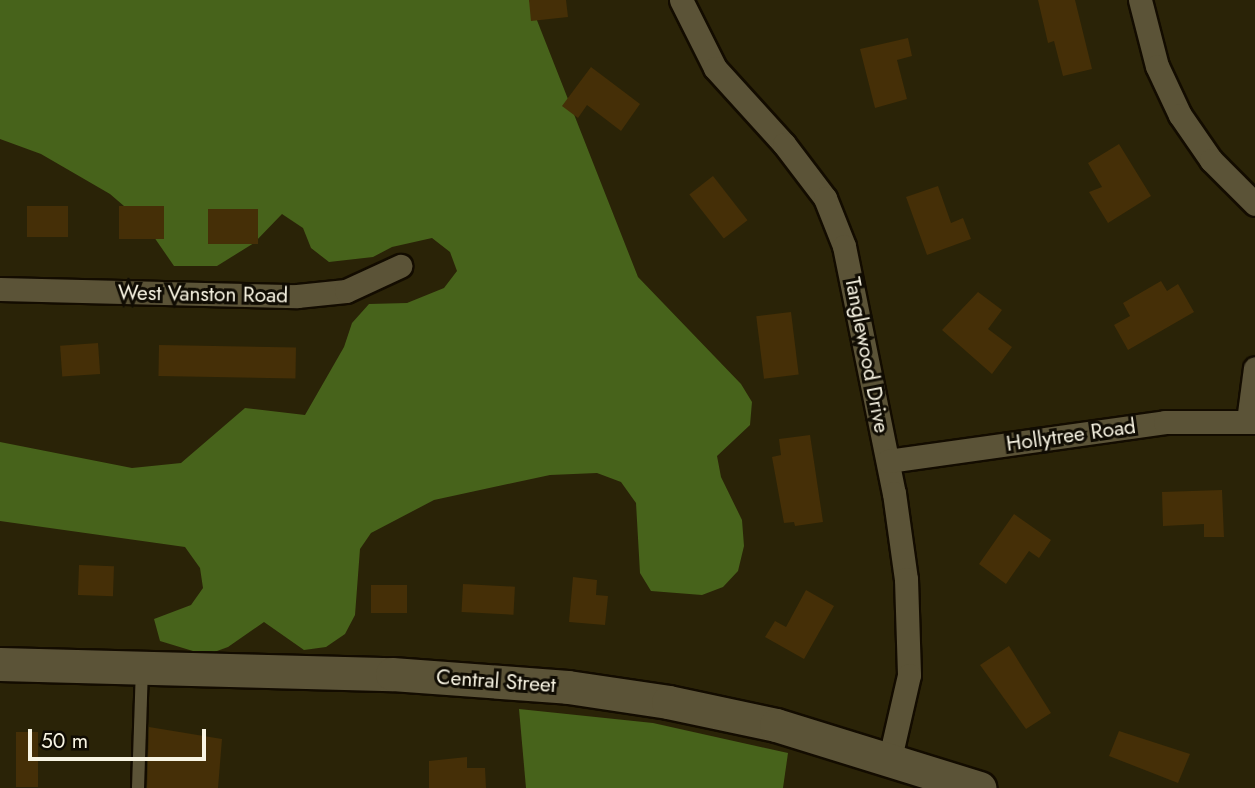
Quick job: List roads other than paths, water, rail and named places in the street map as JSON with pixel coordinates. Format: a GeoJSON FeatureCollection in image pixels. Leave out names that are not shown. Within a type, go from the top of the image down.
{"type":"FeatureCollection","features":[{"type":"Feature","properties":{"kind":"main road","name":"Central Street"},"geometry":{"type":"LineString","coordinates":[[0,664],[392,674],[568,687],[668,702],[776,725],[890,758],[979,788]]}},
{"type":"Feature","properties":{"kind":"street","name":"Tanglewood Drive"},"geometry":{"type":"LineString","coordinates":[[681,0],[715,68],[784,144],[835,218],[860,313],[888,461],[909,630],[909,675],[890,758]]}},
{"type":"Feature","properties":{"kind":"street"},"geometry":{"type":"LineString","coordinates":[[1140,0],[1157,66],[1180,115],[1210,160],[1255,204]]}},
{"type":"Feature","properties":{"kind":"street","name":"West Vanston Road"},"geometry":{"type":"LineString","coordinates":[[0,289],[297,296],[346,291],[400,266]]}},
{"type":"Feature","properties":{"kind":"street"},"geometry":{"type":"LineString","coordinates":[[1251,422],[1255,368]]}},
{"type":"Feature","properties":{"kind":"street","name":"Hollytree Road"},"geometry":{"type":"LineString","coordinates":[[888,461],[1164,422],[1251,422]]}},
{"type":"Feature","properties":{"kind":"lane"},"geometry":{"type":"LineString","coordinates":[[138,788],[142,667]]}}]}
